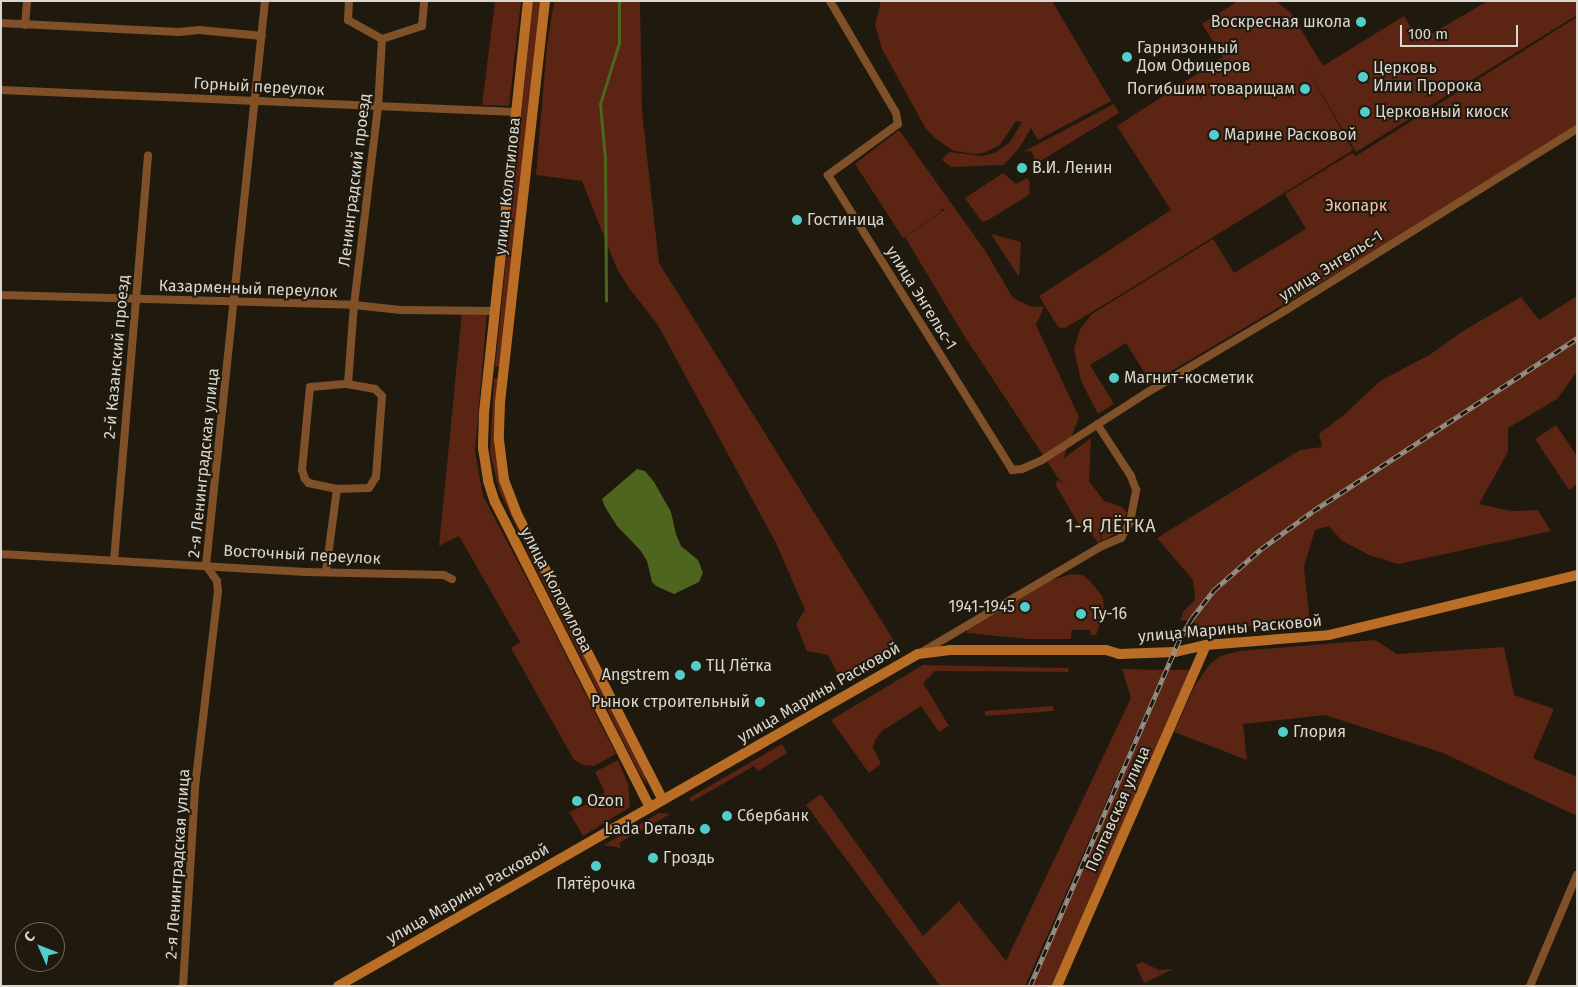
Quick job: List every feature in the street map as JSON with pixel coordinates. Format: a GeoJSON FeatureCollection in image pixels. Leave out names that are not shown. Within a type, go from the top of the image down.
{"type":"FeatureCollection","features":[{"type":"Feature","properties":{"kind":"main road","name":"улица Колотилова"},"geometry":{"type":"LineString","coordinates":[[528,1],[494,311],[483,448],[488,481],[495,502],[650,808]]}},
{"type":"Feature","properties":{"kind":"main road","name":"улица Колотилова"},"geometry":{"type":"LineString","coordinates":[[545,1],[503,375],[499,440],[504,480],[516,512],[663,800]]}},
{"type":"Feature","properties":{"kind":"main road"},"geometry":{"type":"LineString","coordinates":[[488,374],[503,375]]}},
{"type":"Feature","properties":{"kind":"main road","name":"улица Марины Расковой"},"geometry":{"type":"LineString","coordinates":[[338,986],[918,654],[950,650],[1106,650],[1118,654],[1175,652],[1206,645],[1329,635],[1577,575]]}},
{"type":"Feature","properties":{"kind":"main road","name":"Полтавская улица"},"geometry":{"type":"LineString","coordinates":[[1057,986],[1206,645]]}},
{"type":"Feature","properties":{"kind":"street"},"geometry":{"type":"LineString","coordinates":[[25,25],[27,1]]}},
{"type":"Feature","properties":{"kind":"street","name":"2-я Ленинградская улица"},"geometry":{"type":"LineString","coordinates":[[183,986],[195,787],[218,591],[217,581],[206,565],[266,1]]}},
{"type":"Feature","properties":{"kind":"street"},"geometry":{"type":"LineString","coordinates":[[349,1],[348,20],[382,39],[422,26],[424,1]]}},
{"type":"Feature","properties":{"kind":"street","name":"улица Энгельс-1"},"geometry":{"type":"LineString","coordinates":[[830,1],[896,114],[898,124],[828,175],[1012,470],[1022,469],[1097,424],[1577,129]]}},
{"type":"Feature","properties":{"kind":"street"},"geometry":{"type":"LineString","coordinates":[[1,23],[179,32],[198,30],[262,36]]}},
{"type":"Feature","properties":{"kind":"street","name":"Ленинградский проезд"},"geometry":{"type":"LineString","coordinates":[[348,384],[354,305],[378,108],[382,39]]}},
{"type":"Feature","properties":{"kind":"street","name":"Горный переулок"},"geometry":{"type":"LineString","coordinates":[[1,90],[256,100],[378,108],[516,112]]}},
{"type":"Feature","properties":{"kind":"street","name":"2-й Казанский проезд"},"geometry":{"type":"LineString","coordinates":[[114,561],[148,155]]}},
{"type":"Feature","properties":{"kind":"street","name":"Казарменный переулок"},"geometry":{"type":"LineString","coordinates":[[1,295],[354,305],[401,310],[494,311]]}},
{"type":"Feature","properties":{"kind":"street"},"geometry":{"type":"LineString","coordinates":[[348,384],[376,389],[382,396],[376,478],[369,488],[337,488],[309,483],[305,479],[302,470],[310,387],[348,384]]}},
{"type":"Feature","properties":{"kind":"street"},"geometry":{"type":"LineString","coordinates":[[918,654],[1102,546],[1121,538],[1128,528],[1136,490],[1131,476],[1097,424]]}},
{"type":"Feature","properties":{"kind":"street"},"geometry":{"type":"LineString","coordinates":[[326,571],[337,488]]}},
{"type":"Feature","properties":{"kind":"street","name":"Восточный переулок"},"geometry":{"type":"LineString","coordinates":[[1,554],[306,572],[444,575],[452,579]]}},
{"type":"Feature","properties":{"kind":"street"},"geometry":{"type":"LineString","coordinates":[[1530,986],[1577,875]]}},
{"type":"Feature","properties":{"kind":"green space"},"geometry":{"type":"Polygon","coordinates":[[[495,1],[521,1],[509,106],[482,105],[495,1]]]}},
{"type":"Feature","properties":{"kind":"green space"},"geometry":{"type":"Polygon","coordinates":[[[533,1],[540,1],[501,367],[495,367],[533,1]]]}},
{"type":"Feature","properties":{"kind":"green space"},"geometry":{"type":"Polygon","coordinates":[[[554,1],[640,1],[642,112],[659,263],[896,644],[839,676],[828,655],[807,651],[796,624],[805,610],[776,543],[658,325],[629,288],[617,269],[582,181],[536,175],[547,45],[554,1]]]}},
{"type":"Feature","properties":{"kind":"green space"},"geometry":{"type":"Polygon","coordinates":[[[881,1],[1052,1],[1111,101],[1038,140],[1031,128],[1020,147],[1004,165],[951,167],[942,160],[949,152],[981,156],[995,153],[1010,142],[1022,122],[1016,121],[1000,145],[984,153],[975,154],[954,151],[936,139],[926,129],[882,49],[875,25],[881,1]]]}},
{"type":"Feature","properties":{"kind":"green space"},"geometry":{"type":"Polygon","coordinates":[[[1238,1],[1276,1],[1291,13],[1323,66],[1404,16],[1419,41],[1488,1],[1577,1],[1577,15],[1356,152],[1306,67],[1353,150],[1065,328],[1058,327],[1039,296],[1171,210],[1117,126],[1223,57],[1202,24],[1238,1]]]}},
{"type":"Feature","properties":{"kind":"green space","name":"Экопарк"},"geometry":{"type":"Polygon","coordinates":[[[1577,17],[1577,124],[1408,231],[1151,383],[1126,343],[1090,365],[1114,404],[1098,414],[1081,381],[1074,349],[1080,329],[1092,314],[1213,239],[1234,273],[1306,229],[1285,194],[1352,153],[1356,156],[1577,17]]]}},
{"type":"Feature","properties":{"kind":"green space"},"geometry":{"type":"Polygon","coordinates":[[[1114,104],[1119,113],[1037,163],[1031,151],[1023,152],[1114,104]]]}},
{"type":"Feature","properties":{"kind":"green space"},"geometry":{"type":"Polygon","coordinates":[[[899,130],[986,252],[1013,298],[1030,306],[1044,307],[1036,325],[1079,417],[1063,459],[1091,438],[1089,481],[1104,501],[1122,507],[1127,513],[1117,533],[1102,541],[1101,530],[1096,527],[1100,530],[1101,540],[1098,543],[1089,530],[1078,523],[1055,484],[1058,480],[1065,484],[1058,478],[963,334],[905,237],[946,209],[940,209],[942,211],[903,238],[855,164],[899,130]]]}},
{"type":"Feature","properties":{"kind":"green space"},"geometry":{"type":"Polygon","coordinates":[[[1003,173],[1016,184],[1027,178],[1030,182],[1029,195],[982,222],[965,198],[1003,173]]]}},
{"type":"Feature","properties":{"kind":"green space"},"geometry":{"type":"Polygon","coordinates":[[[991,234],[1021,242],[1019,277],[991,234]]]}},
{"type":"Feature","properties":{"kind":"green space"},"geometry":{"type":"Polygon","coordinates":[[[1577,296],[1576,373],[1557,399],[1508,428],[1508,452],[1479,504],[1511,511],[1538,510],[1551,531],[1398,564],[1369,555],[1341,540],[1329,526],[1315,530],[1304,567],[1310,623],[1195,629],[1195,622],[1180,620],[1184,611],[1194,601],[1193,580],[1157,538],[1300,450],[1322,447],[1319,434],[1345,414],[1380,381],[1431,354],[1463,331],[1521,297],[1539,320],[1577,296]]]}},
{"type":"Feature","properties":{"kind":"green space"},"geometry":{"type":"Polygon","coordinates":[[[462,312],[487,313],[475,451],[483,496],[616,754],[594,766],[583,765],[574,760],[511,648],[520,642],[459,536],[439,546],[462,312]]]}},
{"type":"Feature","properties":{"kind":"green space"},"geometry":{"type":"Polygon","coordinates":[[[494,378],[501,379],[504,485],[644,770],[647,785],[638,771],[531,558],[499,490],[490,453],[494,378]]]}},
{"type":"Feature","properties":{"kind":"green space"},"geometry":{"type":"Polygon","coordinates":[[[1556,425],[1577,456],[1577,484],[1569,490],[1535,439],[1556,425]]]}},
{"type":"Feature","properties":{"kind":"green space"},"geometry":{"type":"Polygon","coordinates":[[[1071,574],[1082,575],[1089,580],[1103,597],[1104,613],[1096,635],[1091,635],[1090,630],[1072,630],[1071,639],[1028,639],[967,633],[967,629],[1049,581],[1071,574]]]}},
{"type":"Feature","properties":{"kind":"green space"},"geometry":{"type":"Polygon","coordinates":[[[1375,640],[1397,654],[1504,647],[1514,695],[1554,709],[1533,758],[1577,777],[1577,816],[1443,753],[1325,715],[1243,724],[1247,760],[1174,732],[1195,685],[1210,664],[1221,656],[1239,651],[1375,640]]]}},
{"type":"Feature","properties":{"kind":"green space"},"geometry":{"type":"Polygon","coordinates":[[[923,665],[1069,668],[1068,672],[935,671],[923,683],[949,726],[939,732],[921,706],[882,731],[875,740],[873,748],[881,764],[869,773],[831,720],[923,665]]]}},
{"type":"Feature","properties":{"kind":"green space"},"geometry":{"type":"Polygon","coordinates":[[[1122,669],[1164,670],[1025,986],[940,986],[806,805],[821,794],[923,936],[959,901],[1006,961],[1131,698],[1122,669]]]}},
{"type":"Feature","properties":{"kind":"green space"},"geometry":{"type":"Polygon","coordinates":[[[1169,670],[1190,670],[1052,986],[1031,986],[1169,670]]]}},
{"type":"Feature","properties":{"kind":"green space"},"geometry":{"type":"Polygon","coordinates":[[[1053,706],[1054,711],[985,716],[985,711],[1053,706]]]}},
{"type":"Feature","properties":{"kind":"green space"},"geometry":{"type":"Polygon","coordinates":[[[782,744],[787,753],[758,771],[754,766],[691,802],[689,798],[782,744]]]}},
{"type":"Feature","properties":{"kind":"green space"},"geometry":{"type":"Polygon","coordinates":[[[618,760],[628,784],[630,807],[583,836],[569,812],[588,804],[605,792],[595,772],[618,760]]]}},
{"type":"Feature","properties":{"kind":"green space"},"geometry":{"type":"Polygon","coordinates":[[[659,813],[670,814],[619,843],[621,848],[604,845],[659,813]]]}},
{"type":"Feature","properties":{"kind":"green space"},"geometry":{"type":"Polygon","coordinates":[[[1142,962],[1159,970],[1173,969],[1144,983],[1136,965],[1142,962]]]}},
{"type":"Feature","properties":{"kind":"shaded area"},"geometry":{"type":"Polygon","coordinates":[[[637,469],[645,471],[654,482],[671,512],[681,546],[698,560],[703,573],[699,582],[674,594],[656,586],[652,582],[647,561],[641,551],[617,526],[602,499],[637,469]]]}},
{"type":"Feature","properties":{"kind":"waterway"},"geometry":{"type":"LineString","coordinates":[[606,301],[605,159],[600,104],[619,43],[619,1]]}},
{"type":"Feature","properties":{"kind":"railway"},"geometry":{"type":"LineString","coordinates":[[1030,986],[1180,638],[1192,618],[1214,590],[1261,549],[1313,511],[1577,338]]}},
{"type":"Feature","properties":{"kind":"place","name":"Воскресная школа"},"geometry":{"type":"Point","coordinates":[1361,22]}},
{"type":"Feature","properties":{"kind":"place","name":"Гарнизонный Дом Офицеров"},"geometry":{"type":"Point","coordinates":[1127,57]}},
{"type":"Feature","properties":{"kind":"place","name":"Церковь Илии Пророка"},"geometry":{"type":"Point","coordinates":[1363,77]}},
{"type":"Feature","properties":{"kind":"place","name":"Погибшим товарищам"},"geometry":{"type":"Point","coordinates":[1305,89]}},
{"type":"Feature","properties":{"kind":"place","name":"Церковный киоск"},"geometry":{"type":"Point","coordinates":[1365,112]}},
{"type":"Feature","properties":{"kind":"place","name":"Марине Расковой"},"geometry":{"type":"Point","coordinates":[1214,135]}},
{"type":"Feature","properties":{"kind":"place","name":"В.И. Ленин"},"geometry":{"type":"Point","coordinates":[1022,168]}},
{"type":"Feature","properties":{"kind":"place","name":"Гостиница"},"geometry":{"type":"Point","coordinates":[797,220]}},
{"type":"Feature","properties":{"kind":"place","name":"Магнит-косметик"},"geometry":{"type":"Point","coordinates":[1114,378]}},
{"type":"Feature","properties":{"kind":"place","name":"1941-1945"},"geometry":{"type":"Point","coordinates":[1025,607]}},
{"type":"Feature","properties":{"kind":"place","name":"Ту-16"},"geometry":{"type":"Point","coordinates":[1081,614]}},
{"type":"Feature","properties":{"kind":"place","name":"ТЦ Лётка"},"geometry":{"type":"Point","coordinates":[696,666]}},
{"type":"Feature","properties":{"kind":"place","name":"Angstrem"},"geometry":{"type":"Point","coordinates":[680,675]}},
{"type":"Feature","properties":{"kind":"place","name":"Рынок строительный"},"geometry":{"type":"Point","coordinates":[760,702]}},
{"type":"Feature","properties":{"kind":"place","name":"Глория"},"geometry":{"type":"Point","coordinates":[1283,732]}},
{"type":"Feature","properties":{"kind":"place","name":"Ozon"},"geometry":{"type":"Point","coordinates":[577,801]}},
{"type":"Feature","properties":{"kind":"place","name":"Сбербанк"},"geometry":{"type":"Point","coordinates":[727,816]}},
{"type":"Feature","properties":{"kind":"place","name":"Lada Dеталь"},"geometry":{"type":"Point","coordinates":[705,829]}},
{"type":"Feature","properties":{"kind":"place","name":"Гроздь"},"geometry":{"type":"Point","coordinates":[653,858]}},
{"type":"Feature","properties":{"kind":"place","name":"Пятёрочка"},"geometry":{"type":"Point","coordinates":[596,866]}},
{"type":"Feature","properties":{"kind":"district","name":"1-Я ЛЁТКА"},"geometry":{"type":"Point","coordinates":[1111,526]}}]}
